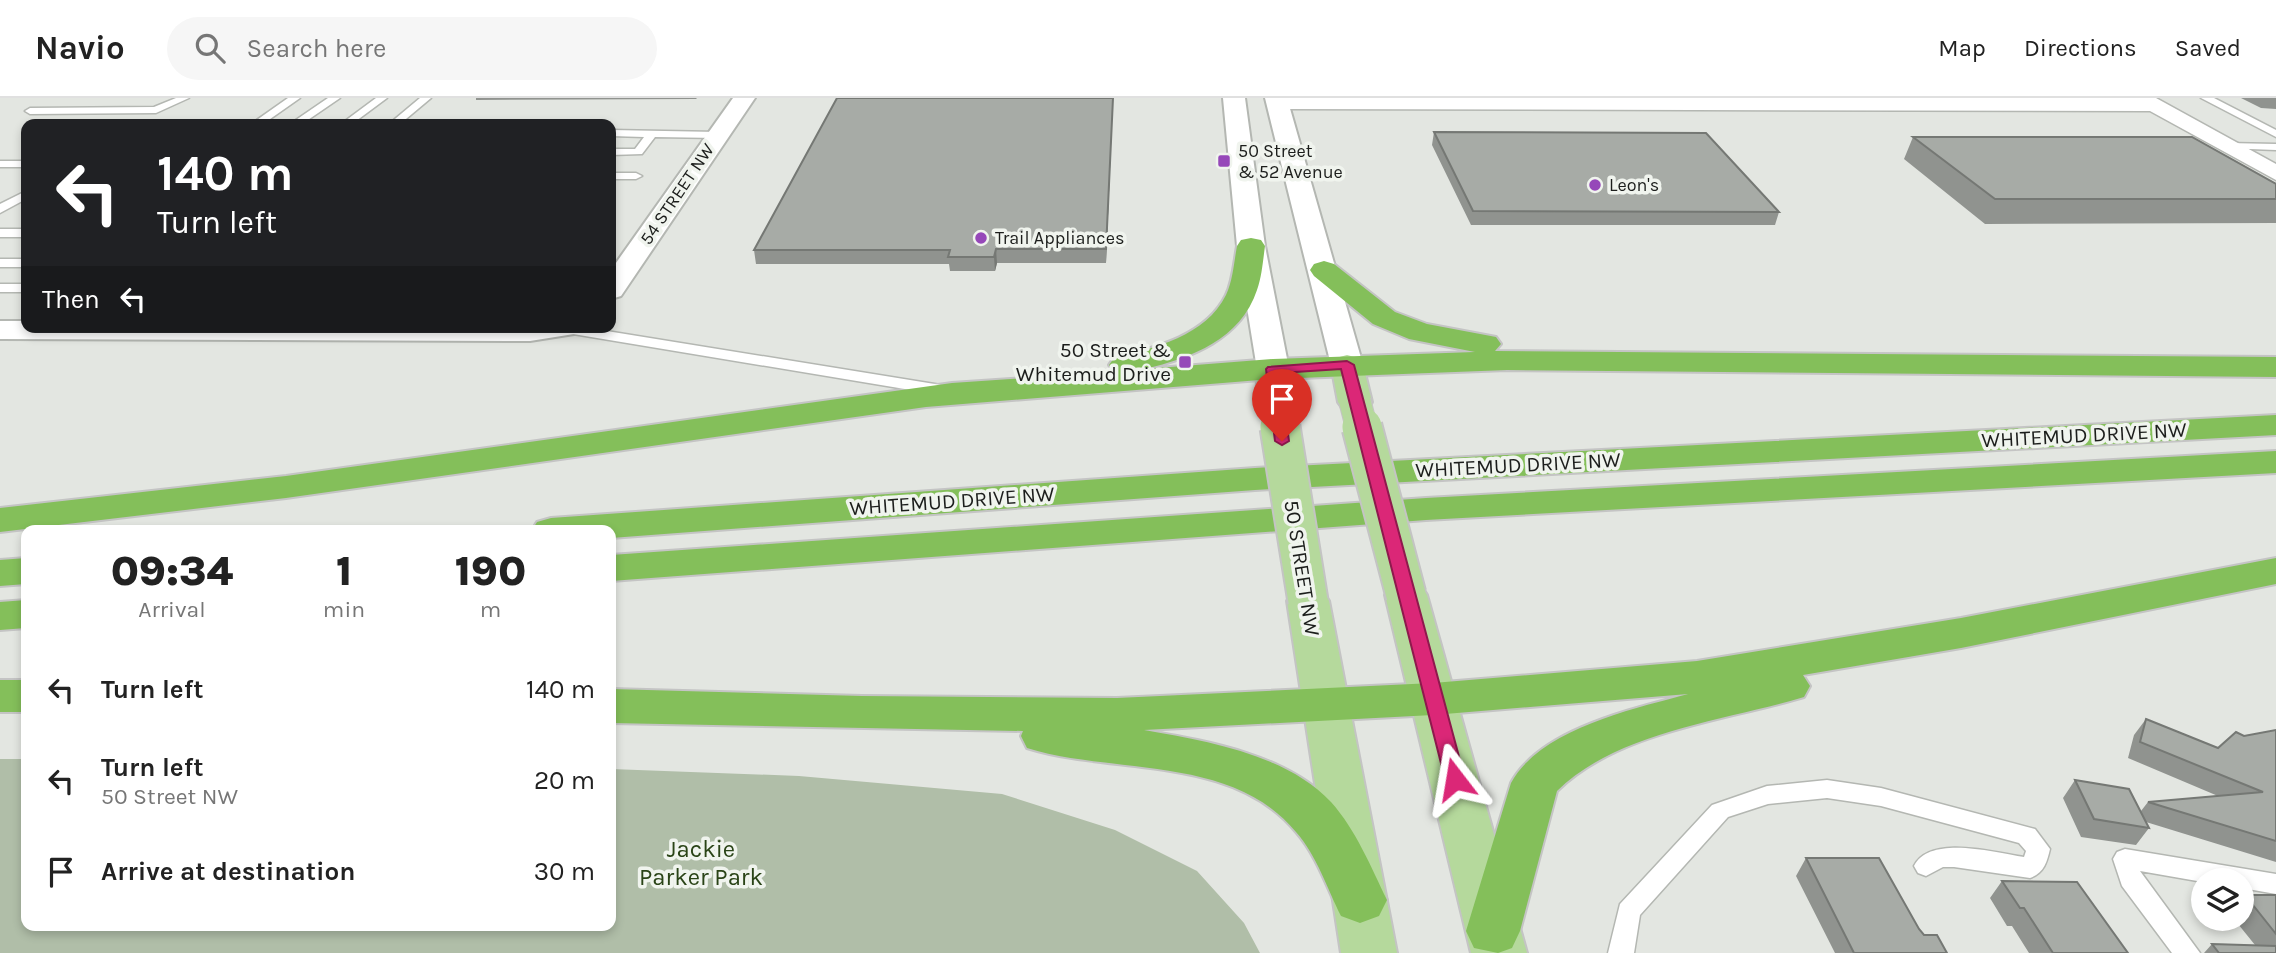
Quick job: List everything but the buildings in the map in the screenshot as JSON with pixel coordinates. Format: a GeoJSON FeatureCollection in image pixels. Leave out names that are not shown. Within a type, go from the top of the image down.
{"type":"FeatureCollection","features":[{"type":"Feature","properties":{"kind":"highway"},"geometry":{"type":"LineString","coordinates":[[0,520],[286,487],[942,395],[1126,364],[1168,353],[1220,326],[1242,293],[1251,246]]}},
{"type":"Feature","properties":{"kind":"highway"},"geometry":{"type":"LineString","coordinates":[[1324,270],[1384,318],[1420,332],[1458,341],[1626,360]]}},
{"type":"Feature","properties":{"kind":"highway"},"geometry":{"type":"LineString","coordinates":[[942,395],[1273,369],[1507,360],[2276,367]]}},
{"type":"Feature","properties":{"kind":"highway","name":"WHITEMUD DRIVE NW"},"geometry":{"type":"LineString","coordinates":[[616,525],[1255,480],[2276,425]]}},
{"type":"Feature","properties":{"kind":"highway","name":"WHITEMUD DRIVE NW"},"geometry":{"type":"LineString","coordinates":[[616,568],[1426,509],[2276,461]]}},
{"type":"Feature","properties":{"kind":"highway"},"geometry":{"type":"LineString","coordinates":[[0,573],[21,571]]}},
{"type":"Feature","properties":{"kind":"highway"},"geometry":{"type":"LineString","coordinates":[[616,706],[862,713],[1117,715],[1433,699],[1697,677],[1961,634],[2276,571]]}},
{"type":"Feature","properties":{"kind":"highway"},"geometry":{"type":"LineString","coordinates":[[0,616],[21,614]]}},
{"type":"Feature","properties":{"kind":"highway"},"geometry":{"type":"LineString","coordinates":[[1496,942],[1514,850],[1535,783],[1545,769],[1595,743],[1660,718],[1805,682],[1961,634]]}},
{"type":"Feature","properties":{"kind":"highway"},"geometry":{"type":"LineString","coordinates":[[0,696],[21,696]]}},
{"type":"Feature","properties":{"kind":"highway"},"geometry":{"type":"LineString","coordinates":[[862,713],[1120,744],[1168,753],[1246,774],[1276,786],[1308,810],[1330,841],[1360,900]]}},
{"type":"Feature","properties":{"kind":"main road","name":"54 STREET NW"},"geometry":{"type":"LineString","coordinates":[[616,283],[744,98]]}},
{"type":"Feature","properties":{"kind":"main road"},"geometry":{"type":"LineString","coordinates":[[1309,218],[1281,183],[1258,115],[1247,106],[1256,100],[1309,218],[1324,270],[1355,402],[1496,942]]}},
{"type":"Feature","properties":{"kind":"main road","name":"50 STREET NW"},"geometry":{"type":"LineString","coordinates":[[1256,100],[1251,246],[1273,369],[1324,706],[1369,953]]}},
{"type":"Feature","properties":{"kind":"main road"},"geometry":{"type":"LineString","coordinates":[[0,330],[21,330]]}},
{"type":"Feature","properties":{"kind":"street"},"geometry":{"type":"LineString","coordinates":[[1256,100],[2147,102],[2276,173]]}},
{"type":"Feature","properties":{"kind":"lane"},"geometry":{"type":"LineString","coordinates":[[139,119],[184,98]]}},
{"type":"Feature","properties":{"kind":"lane"},"geometry":{"type":"LineString","coordinates":[[264,119],[295,98]]}},
{"type":"Feature","properties":{"kind":"lane"},"geometry":{"type":"LineString","coordinates":[[303,119],[335,98]]}},
{"type":"Feature","properties":{"kind":"lane"},"geometry":{"type":"LineString","coordinates":[[353,119],[382,98]]}},
{"type":"Feature","properties":{"kind":"lane"},"geometry":{"type":"LineString","coordinates":[[400,119],[426,98]]}},
{"type":"Feature","properties":{"kind":"lane"},"geometry":{"type":"LineString","coordinates":[[2206,98],[2276,134]]}},
{"type":"Feature","properties":{"kind":"lane"},"geometry":{"type":"LineString","coordinates":[[30,111],[156,110]]}},
{"type":"Feature","properties":{"kind":"lane"},"geometry":{"type":"LineString","coordinates":[[616,133],[718,135]]}},
{"type":"Feature","properties":{"kind":"lane"},"geometry":{"type":"LineString","coordinates":[[616,152],[638,152],[653,133]]}},
{"type":"Feature","properties":{"kind":"lane"},"geometry":{"type":"LineString","coordinates":[[2227,146],[2276,147]]}},
{"type":"Feature","properties":{"kind":"lane"},"geometry":{"type":"LineString","coordinates":[[0,164],[21,164]]}},
{"type":"Feature","properties":{"kind":"lane"},"geometry":{"type":"LineString","coordinates":[[616,176],[636,176]]}},
{"type":"Feature","properties":{"kind":"lane"},"geometry":{"type":"LineString","coordinates":[[0,209],[21,197]]}},
{"type":"Feature","properties":{"kind":"lane"},"geometry":{"type":"LineString","coordinates":[[0,233],[21,233]]}},
{"type":"Feature","properties":{"kind":"lane"},"geometry":{"type":"LineString","coordinates":[[0,263],[21,263]]}},
{"type":"Feature","properties":{"kind":"lane"},"geometry":{"type":"LineString","coordinates":[[0,288],[21,288]]}},
{"type":"Feature","properties":{"kind":"lane"},"geometry":{"type":"LineString","coordinates":[[590,333],[942,395]]}},
{"type":"Feature","properties":{"kind":"lane"},"geometry":{"type":"LineString","coordinates":[[1622,953],[1629,911],[1720,811],[1767,795],[1827,789],[1881,797],[2027,836],[2038,849],[2036,860],[2030,868],[1954,857],[1939,858],[1926,866]]}},
{"type":"Feature","properties":{"kind":"lane"},"geometry":{"type":"LineString","coordinates":[[2187,953],[2130,878],[2124,859],[2276,884]]}},
{"type":"Feature","properties":{"kind":"green space","name":"Jackie Parker Park"},"geometry":{"type":"Polygon","coordinates":[[[0,759],[21,759],[21,931],[616,931],[616,769],[799,776],[1002,794],[1115,830],[1197,871],[1244,923],[1260,953],[0,953],[0,759]]]}},
{"type":"Feature","properties":{"kind":"place","name":"50 Street & 52 Avenue"},"geometry":{"type":"Point","coordinates":[1224,161]}},
{"type":"Feature","properties":{"kind":"place","name":"Leon's"},"geometry":{"type":"Point","coordinates":[1595,185]}},
{"type":"Feature","properties":{"kind":"place","name":"Trail Appliances"},"geometry":{"type":"Point","coordinates":[981,238]}},
{"type":"Feature","properties":{"kind":"place","name":"50 Street & Whitemud Drive"},"geometry":{"type":"Point","coordinates":[1185,362]}},
{"type":"Feature","properties":{"kind":"route"},"geometry":{"type":"LineString","coordinates":[[1282,441],[1273,369],[1347,365],[1455,779]]}}]}
